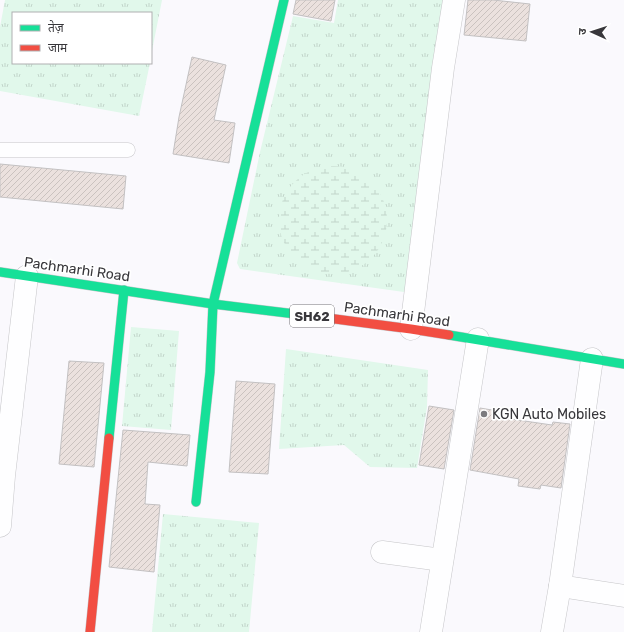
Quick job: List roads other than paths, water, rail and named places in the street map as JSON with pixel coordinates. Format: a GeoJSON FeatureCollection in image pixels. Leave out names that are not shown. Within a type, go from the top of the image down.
{"type":"FeatureCollection","features":[{"type":"Feature","properties":{"kind":"street"},"geometry":{"type":"LineString","coordinates":[[196,502],[210,372],[213,304],[284,0]]}},
{"type":"Feature","properties":{"kind":"street"},"geometry":{"type":"LineString","coordinates":[[410,329],[443,68],[454,0]]}},
{"type":"Feature","properties":{"kind":"street","name":"Pachmarhi Road"},"geometry":{"type":"LineString","coordinates":[[0,272],[213,304],[478,339],[624,364]]}},
{"type":"Feature","properties":{"kind":"street"},"geometry":{"type":"LineString","coordinates":[[0,526],[4,476],[27,276]]}},
{"type":"Feature","properties":{"kind":"street"},"geometry":{"type":"LineString","coordinates":[[90,632],[124,290]]}},
{"type":"Feature","properties":{"kind":"street"},"geometry":{"type":"LineString","coordinates":[[430,632],[478,339]]}},
{"type":"Feature","properties":{"kind":"street"},"geometry":{"type":"LineString","coordinates":[[552,632],[560,586],[592,359]]}},
{"type":"Feature","properties":{"kind":"street"},"geometry":{"type":"LineString","coordinates":[[382,552],[442,560]]}},
{"type":"Feature","properties":{"kind":"street"},"geometry":{"type":"LineString","coordinates":[[560,586],[624,596]]}},
{"type":"Feature","properties":{"kind":"lane"},"geometry":{"type":"LineString","coordinates":[[0,150],[128,150]]}},
{"type":"Feature","properties":{"kind":"place","name":"KGN Auto Mobiles"},"geometry":{"type":"Point","coordinates":[484,414]}}]}
